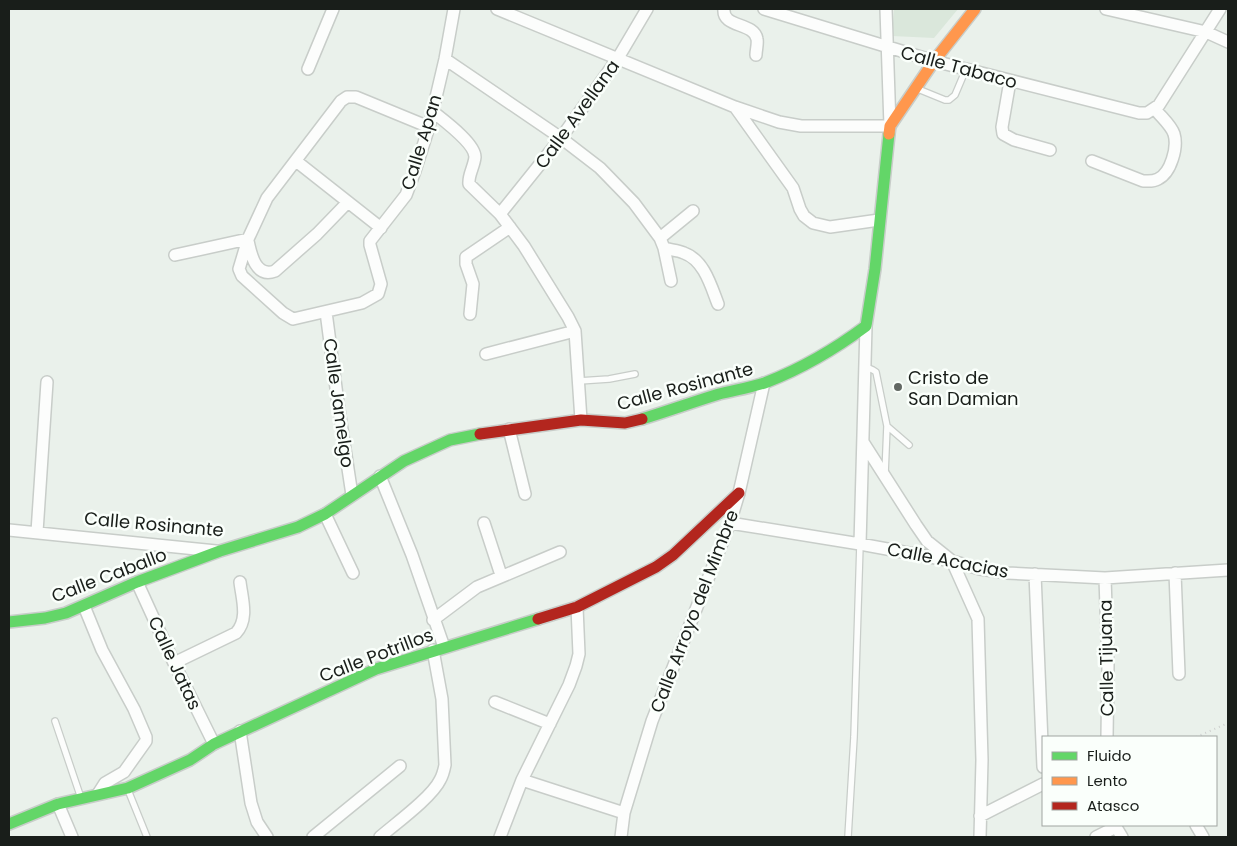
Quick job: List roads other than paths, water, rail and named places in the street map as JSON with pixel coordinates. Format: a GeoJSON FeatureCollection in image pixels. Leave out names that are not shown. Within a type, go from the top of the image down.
{"type":"FeatureCollection","features":[{"type":"Feature","properties":{"kind":"street"},"geometry":{"type":"LineString","coordinates":[[308,69],[333,9]]}},
{"type":"Feature","properties":{"kind":"street","name":"Calle Apan"},"geometry":{"type":"LineString","coordinates":[[248,239],[239,269],[241,274],[283,313],[293,319],[362,303],[378,294],[381,284],[370,241],[406,194],[415,171],[445,59],[454,9]]}},
{"type":"Feature","properties":{"kind":"street"},"geometry":{"type":"LineString","coordinates":[[497,9],[735,107],[780,122],[801,126],[890,126]]}},
{"type":"Feature","properties":{"kind":"street","name":"Calle Avellana"},"geometry":{"type":"LineString","coordinates":[[500,214],[562,138],[618,58],[647,9]]}},
{"type":"Feature","properties":{"kind":"street"},"geometry":{"type":"LineString","coordinates":[[724,9],[726,17],[731,22],[755,33],[757,40],[756,55]]}},
{"type":"Feature","properties":{"kind":"street","name":"Calle Tabaco"},"geometry":{"type":"LineString","coordinates":[[764,9],[886,47],[1010,81],[1139,113],[1155,110]]}},
{"type":"Feature","properties":{"kind":"street"},"geometry":{"type":"LineString","coordinates":[[860,544],[866,326],[875,269],[890,126],[886,9]]}},
{"type":"Feature","properties":{"kind":"street"},"geometry":{"type":"LineString","coordinates":[[890,126],[934,61],[974,9]]}},
{"type":"Feature","properties":{"kind":"street"},"geometry":{"type":"LineString","coordinates":[[1106,9],[1206,32],[1228,42]]}},
{"type":"Feature","properties":{"kind":"street"},"geometry":{"type":"LineString","coordinates":[[1092,161],[1150,182],[1159,179],[1168,169],[1175,144],[1172,129],[1155,110],[1220,9]]}},
{"type":"Feature","properties":{"kind":"street"},"geometry":{"type":"LineString","coordinates":[[445,59],[562,138],[600,168],[634,203],[662,243],[671,282]]}},
{"type":"Feature","properties":{"kind":"street"},"geometry":{"type":"LineString","coordinates":[[1010,81],[1002,127],[1003,134],[1014,140],[1050,150]]}},
{"type":"Feature","properties":{"kind":"street"},"geometry":{"type":"LineString","coordinates":[[348,202],[317,234],[275,271],[269,273],[262,271],[254,262],[248,239],[267,198],[340,103],[347,97],[356,97],[428,127]]}},
{"type":"Feature","properties":{"kind":"street"},"geometry":{"type":"LineString","coordinates":[[735,107],[793,188],[800,209],[808,220],[818,225],[830,226],[880,220]]}},
{"type":"Feature","properties":{"kind":"street"},"geometry":{"type":"LineString","coordinates":[[432,111],[459,134],[473,151],[475,159],[468,184],[500,214],[524,246],[575,331],[581,420]]}},
{"type":"Feature","properties":{"kind":"street"},"geometry":{"type":"LineString","coordinates":[[296,161],[381,228]]}},
{"type":"Feature","properties":{"kind":"street"},"geometry":{"type":"LineString","coordinates":[[662,243],[693,211]]}},
{"type":"Feature","properties":{"kind":"street"},"geometry":{"type":"LineString","coordinates":[[470,314],[473,284],[465,262],[468,256],[510,228]]}},
{"type":"Feature","properties":{"kind":"street"},"geometry":{"type":"LineString","coordinates":[[174,255],[248,239]]}},
{"type":"Feature","properties":{"kind":"street"},"geometry":{"type":"LineString","coordinates":[[662,243],[696,259],[704,270],[718,304]]}},
{"type":"Feature","properties":{"kind":"street","name":"Calle Jamelgo"},"geometry":{"type":"LineString","coordinates":[[326,312],[352,494]]}},
{"type":"Feature","properties":{"kind":"street","name":"Calle Rosinante"},"geometry":{"type":"LineString","coordinates":[[9,530],[220,551],[277,535],[325,514],[352,494],[404,461],[450,440],[509,429],[581,420],[625,423],[642,419],[720,394],[764,383],[812,362],[866,326]]}},
{"type":"Feature","properties":{"kind":"street"},"geometry":{"type":"LineString","coordinates":[[486,354],[575,331]]}},
{"type":"Feature","properties":{"kind":"street"},"geometry":{"type":"LineString","coordinates":[[37,532],[47,382]]}},
{"type":"Feature","properties":{"kind":"street","name":"Calle Arroyo del Mimbre"},"geometry":{"type":"LineString","coordinates":[[621,837],[624,813],[652,721],[730,523],[739,493],[764,383]]}},
{"type":"Feature","properties":{"kind":"street"},"geometry":{"type":"LineString","coordinates":[[509,429],[525,494]]}},
{"type":"Feature","properties":{"kind":"street"},"geometry":{"type":"LineString","coordinates":[[863,442],[927,541],[952,561],[978,619],[982,760],[980,837]]}},
{"type":"Feature","properties":{"kind":"street","name":"Calle Jamelgo"},"geometry":{"type":"LineString","coordinates":[[380,476],[412,555],[433,620],[438,649],[445,765],[440,781],[433,791],[380,837]]}},
{"type":"Feature","properties":{"kind":"street","name":"Calle Potrillos"},"geometry":{"type":"LineString","coordinates":[[9,824],[58,804],[128,788],[164,773],[240,731],[376,669],[577,607],[656,567],[674,555],[739,493]]}},
{"type":"Feature","properties":{"kind":"street"},"geometry":{"type":"LineString","coordinates":[[325,514],[353,573]]}},
{"type":"Feature","properties":{"kind":"street"},"geometry":{"type":"LineString","coordinates":[[484,523],[501,575]]}},
{"type":"Feature","properties":{"kind":"street","name":"Calle Acacias"},"geometry":{"type":"LineString","coordinates":[[730,523],[860,544],[952,561],[980,569],[1105,578],[1228,570]]}},
{"type":"Feature","properties":{"kind":"street","name":"Calle Caballo"},"geometry":{"type":"LineString","coordinates":[[9,622],[54,616],[84,606],[138,582],[220,551]]}},
{"type":"Feature","properties":{"kind":"street"},"geometry":{"type":"LineString","coordinates":[[433,620],[477,587],[501,575],[560,552]]}},
{"type":"Feature","properties":{"kind":"street"},"geometry":{"type":"LineString","coordinates":[[1175,573],[1179,674]]}},
{"type":"Feature","properties":{"kind":"street"},"geometry":{"type":"LineString","coordinates":[[1035,574],[1042,743]]}},
{"type":"Feature","properties":{"kind":"street","name":"Calle Tijuana"},"geometry":{"type":"LineString","coordinates":[[1105,578],[1108,665],[1107,736]]}},
{"type":"Feature","properties":{"kind":"street","name":"Calle Jatas"},"geometry":{"type":"LineString","coordinates":[[138,582],[214,744]]}},
{"type":"Feature","properties":{"kind":"street"},"geometry":{"type":"LineString","coordinates":[[174,662],[236,633],[241,628],[244,620],[240,582]]}},
{"type":"Feature","properties":{"kind":"street"},"geometry":{"type":"LineString","coordinates":[[84,606],[102,650],[134,709],[146,737],[146,741],[124,772],[105,783],[98,794]]}},
{"type":"Feature","properties":{"kind":"street"},"geometry":{"type":"LineString","coordinates":[[500,837],[522,780],[569,685],[576,666],[579,654],[577,607]]}},
{"type":"Feature","properties":{"kind":"street"},"geometry":{"type":"LineString","coordinates":[[496,702],[550,724]]}},
{"type":"Feature","properties":{"kind":"street"},"geometry":{"type":"LineString","coordinates":[[240,731],[251,803],[257,822],[267,837]]}},
{"type":"Feature","properties":{"kind":"street"},"geometry":{"type":"LineString","coordinates":[[313,837],[400,766]]}},
{"type":"Feature","properties":{"kind":"street"},"geometry":{"type":"LineString","coordinates":[[522,780],[624,813]]}},
{"type":"Feature","properties":{"kind":"street"},"geometry":{"type":"LineString","coordinates":[[980,816],[1042,785]]}},
{"type":"Feature","properties":{"kind":"street"},"geometry":{"type":"LineString","coordinates":[[58,804],[72,837]]}},
{"type":"Feature","properties":{"kind":"street"},"geometry":{"type":"LineString","coordinates":[[1197,826],[1203,837]]}},
{"type":"Feature","properties":{"kind":"street"},"geometry":{"type":"LineString","coordinates":[[1096,837],[1119,832]]}},
{"type":"Feature","properties":{"kind":"lane"},"geometry":{"type":"LineString","coordinates":[[916,88],[949,100],[955,95],[966,69]]}},
{"type":"Feature","properties":{"kind":"lane"},"geometry":{"type":"LineString","coordinates":[[866,367],[876,372],[887,426],[885,476]]}},
{"type":"Feature","properties":{"kind":"lane"},"geometry":{"type":"LineString","coordinates":[[579,381],[609,379],[635,374]]}},
{"type":"Feature","properties":{"kind":"lane"},"geometry":{"type":"LineString","coordinates":[[887,426],[909,445]]}},
{"type":"Feature","properties":{"kind":"lane"},"geometry":{"type":"LineString","coordinates":[[848,837],[854,737],[860,544]]}},
{"type":"Feature","properties":{"kind":"lane"},"geometry":{"type":"LineString","coordinates":[[55,721],[81,798]]}},
{"type":"Feature","properties":{"kind":"lane"},"geometry":{"type":"LineString","coordinates":[[128,788],[147,837]]}},
{"type":"Feature","properties":{"kind":"place","name":"Cristo de San Damian"},"geometry":{"type":"Point","coordinates":[898,387]}}]}
